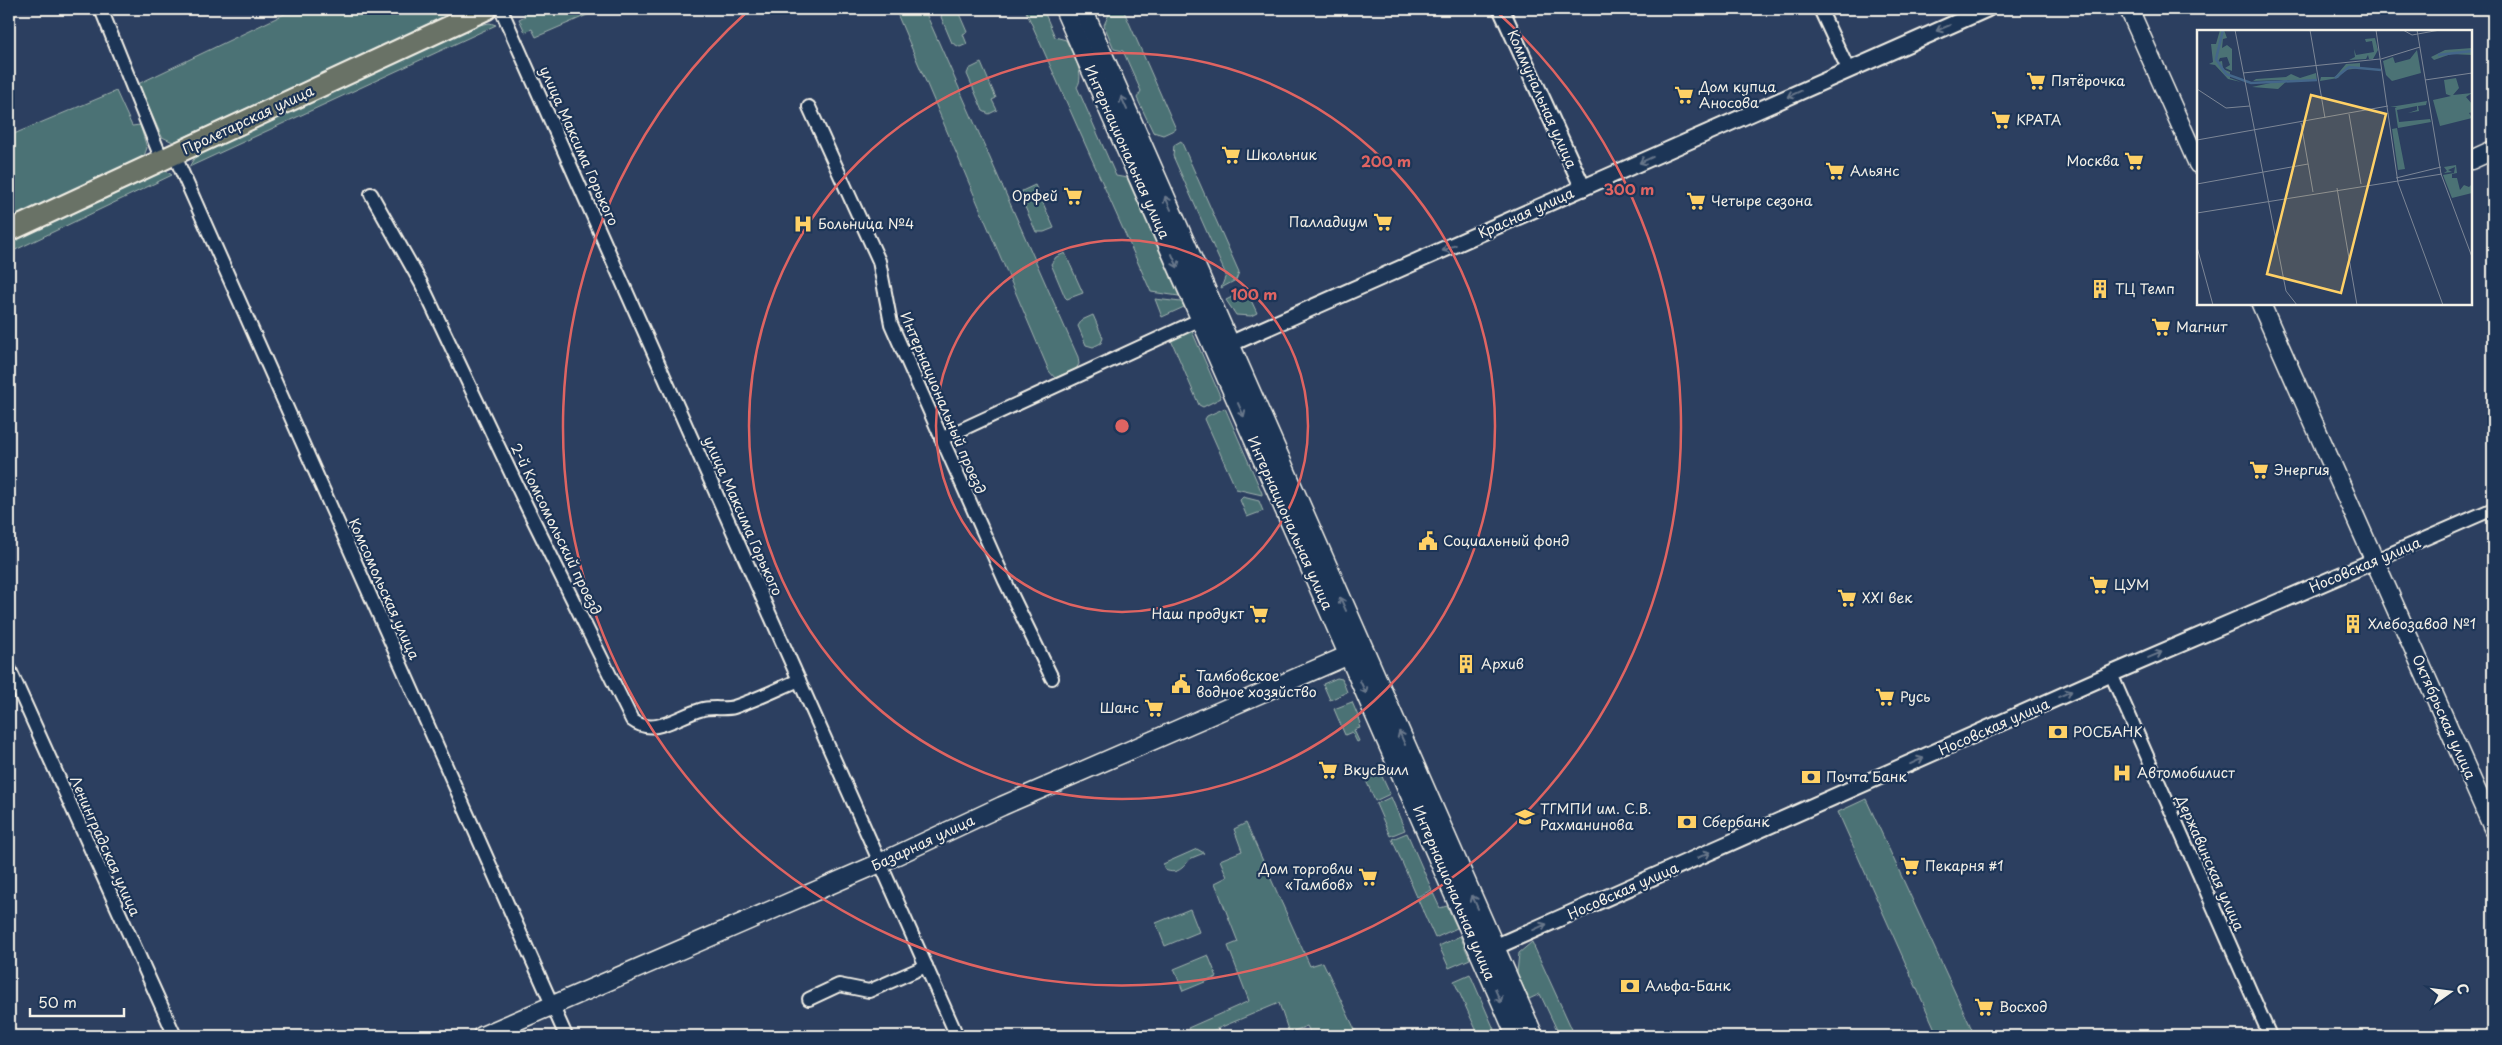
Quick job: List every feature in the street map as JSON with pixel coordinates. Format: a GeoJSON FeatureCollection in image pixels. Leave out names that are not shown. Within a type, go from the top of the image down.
{"type":"FeatureCollection","features":[{"type":"Feature","properties":{"kind":"main road","name":"Пролетарская улица"},"geometry":{"type":"LineString","coordinates":[[9,231],[487,9]]}},
{"type":"Feature","properties":{"kind":"main road","name":"Интернациональная улица"},"geometry":{"type":"LineString","coordinates":[[1064,9],[1201,319],[1222,347]]}},
{"type":"Feature","properties":{"kind":"main road","name":"Интернациональная улица"},"geometry":{"type":"LineString","coordinates":[[1083,9],[1222,347],[1487,950],[1534,1036]]}},
{"type":"Feature","properties":{"kind":"main road"},"geometry":{"type":"LineString","coordinates":[[2129,9],[2197,162]]}},
{"type":"Feature","properties":{"kind":"main road"},"geometry":{"type":"LineString","coordinates":[[2472,160],[2493,150]]}},
{"type":"Feature","properties":{"kind":"main road","name":"Октябрьская улица"},"geometry":{"type":"LineString","coordinates":[[2261,305],[2376,560],[2493,828]]}},
{"type":"Feature","properties":{"kind":"main road","name":"Базарная улица"},"geometry":{"type":"LineString","coordinates":[[482,1036],[880,863],[1002,806],[1356,652]]}},
{"type":"Feature","properties":{"kind":"main road","name":"Интернациональная улица"},"geometry":{"type":"LineString","coordinates":[[1487,950],[1516,1036]]}},
{"type":"Feature","properties":{"kind":"street","name":"Комсомольская улица"},"geometry":{"type":"LineString","coordinates":[[101,9],[566,1036]]}},
{"type":"Feature","properties":{"kind":"street","name":"улица Максима Горького"},"geometry":{"type":"LineString","coordinates":[[501,9],[957,1036]]}},
{"type":"Feature","properties":{"kind":"street","name":"Коммунальная улица"},"geometry":{"type":"LineString","coordinates":[[1501,9],[1583,188]]}},
{"type":"Feature","properties":{"kind":"street"},"geometry":{"type":"LineString","coordinates":[[1820,9],[1848,69]]}},
{"type":"Feature","properties":{"kind":"street","name":"Красная улица"},"geometry":{"type":"LineString","coordinates":[[1222,347],[1987,9]]}},
{"type":"Feature","properties":{"kind":"street","name":"Интернациональный проезд"},"geometry":{"type":"LineString","coordinates":[[809,107],[879,261],[891,324],[1004,581],[1052,678]]}},
{"type":"Feature","properties":{"kind":"street","name":"2-й Комсомольский проезд"},"geometry":{"type":"LineString","coordinates":[[371,194],[421,283],[632,720],[648,728],[662,725],[702,709],[732,708],[799,680]]}},
{"type":"Feature","properties":{"kind":"street"},"geometry":{"type":"LineString","coordinates":[[941,440],[1201,319]]}},
{"type":"Feature","properties":{"kind":"street","name":"Носовская улица"},"geometry":{"type":"LineString","coordinates":[[1487,950],[2110,674],[2493,509]]}},
{"type":"Feature","properties":{"kind":"street","name":"Ленинградская улица"},"geometry":{"type":"LineString","coordinates":[[9,668],[175,1036]]}},
{"type":"Feature","properties":{"kind":"street","name":"Державинская улица"},"geometry":{"type":"LineString","coordinates":[[2110,674],[2270,1036]]}},
{"type":"Feature","properties":{"kind":"street"},"geometry":{"type":"LineString","coordinates":[[809,998],[839,985],[869,991],[926,966]]}},
{"type":"Feature","properties":{"kind":"green space"},"geometry":{"type":"Polygon","coordinates":[[[295,9],[462,9],[176,141],[173,142],[162,137],[138,84],[295,9]]]}},
{"type":"Feature","properties":{"kind":"green space"},"geometry":{"type":"Polygon","coordinates":[[[523,9],[601,9],[536,37],[532,29],[525,32],[519,19],[525,16],[523,9]]]}},
{"type":"Feature","properties":{"kind":"green space"},"geometry":{"type":"Polygon","coordinates":[[[895,9],[924,9],[1078,357],[1079,364],[1076,369],[1055,378],[1049,371],[895,9]]]}},
{"type":"Feature","properties":{"kind":"green space"},"geometry":{"type":"Polygon","coordinates":[[[944,9],[957,9],[967,32],[963,34],[967,44],[960,47],[952,43],[941,17],[944,9]]]}},
{"type":"Feature","properties":{"kind":"green space"},"geometry":{"type":"Polygon","coordinates":[[[1025,9],[1043,9],[1055,37],[1066,40],[1079,70],[1080,76],[1077,87],[1116,176],[1127,178],[1179,296],[1151,292],[1025,9]]]}},
{"type":"Feature","properties":{"kind":"green space"},"geometry":{"type":"Polygon","coordinates":[[[1116,9],[1123,9],[1176,129],[1163,135],[1153,132],[1137,98],[1141,91],[1123,51],[1114,49],[1104,25],[1110,12],[1116,9]]]}},
{"type":"Feature","properties":{"kind":"green space"},"geometry":{"type":"Polygon","coordinates":[[[490,23],[496,25],[189,167],[196,155],[476,25],[490,23]]]}},
{"type":"Feature","properties":{"kind":"green space"},"geometry":{"type":"Polygon","coordinates":[[[981,63],[996,98],[992,100],[997,110],[989,114],[983,111],[967,74],[969,69],[981,63]]]}},
{"type":"Feature","properties":{"kind":"green space"},"geometry":{"type":"Polygon","coordinates":[[[116,91],[132,126],[140,125],[147,148],[144,156],[9,220],[9,136],[116,91]]]}},
{"type":"Feature","properties":{"kind":"green space"},"geometry":{"type":"Polygon","coordinates":[[[1181,141],[1239,272],[1236,280],[1221,288],[1226,275],[1173,156],[1174,145],[1181,141]]]}},
{"type":"Feature","properties":{"kind":"green space"},"geometry":{"type":"Polygon","coordinates":[[[162,171],[172,175],[9,253],[9,242],[162,171]]]}},
{"type":"Feature","properties":{"kind":"green space"},"geometry":{"type":"Polygon","coordinates":[[[1035,185],[1054,228],[1044,232],[1036,232],[1021,198],[1022,191],[1035,185]]]}},
{"type":"Feature","properties":{"kind":"green space"},"geometry":{"type":"Polygon","coordinates":[[[1065,253],[1083,293],[1067,299],[1051,264],[1056,257],[1065,253]]]}},
{"type":"Feature","properties":{"kind":"green space"},"geometry":{"type":"Polygon","coordinates":[[[1238,294],[1250,298],[1257,313],[1251,316],[1236,315],[1226,300],[1238,294]]]}},
{"type":"Feature","properties":{"kind":"green space"},"geometry":{"type":"Polygon","coordinates":[[[1155,299],[1181,302],[1184,307],[1162,317],[1155,299]]]}},
{"type":"Feature","properties":{"kind":"green space"},"geometry":{"type":"Polygon","coordinates":[[[1093,315],[1103,338],[1101,343],[1093,347],[1086,345],[1078,326],[1082,320],[1093,315]]]}},
{"type":"Feature","properties":{"kind":"green space"},"geometry":{"type":"Polygon","coordinates":[[[1191,329],[1221,398],[1203,407],[1199,405],[1171,340],[1171,338],[1191,329]]]}},
{"type":"Feature","properties":{"kind":"green space"},"geometry":{"type":"Polygon","coordinates":[[[1225,408],[1262,495],[1236,489],[1205,419],[1207,416],[1225,408]]]}},
{"type":"Feature","properties":{"kind":"green space"},"geometry":{"type":"Polygon","coordinates":[[[1243,497],[1259,501],[1263,511],[1247,517],[1240,500],[1243,497]]]}},
{"type":"Feature","properties":{"kind":"green space"},"geometry":{"type":"Polygon","coordinates":[[[1337,678],[1342,679],[1347,692],[1330,700],[1323,684],[1337,678]]]}},
{"type":"Feature","properties":{"kind":"green space"},"geometry":{"type":"Polygon","coordinates":[[[1352,702],[1361,723],[1359,725],[1360,728],[1354,730],[1359,741],[1357,742],[1352,732],[1345,735],[1334,709],[1352,702]]]}},
{"type":"Feature","properties":{"kind":"green space"},"geometry":{"type":"Polygon","coordinates":[[[1379,770],[1390,794],[1375,801],[1364,776],[1379,770]]]}},
{"type":"Feature","properties":{"kind":"green space"},"geometry":{"type":"Polygon","coordinates":[[[1391,797],[1405,830],[1390,836],[1376,804],[1391,797]]]}},
{"type":"Feature","properties":{"kind":"green space"},"geometry":{"type":"Polygon","coordinates":[[[1866,799],[1975,1036],[1938,1036],[1838,812],[1866,799]]]}},
{"type":"Feature","properties":{"kind":"green space"},"geometry":{"type":"Polygon","coordinates":[[[1246,823],[1310,966],[1323,962],[1356,1032],[1356,1036],[1312,1036],[1307,1026],[1289,1033],[1279,1003],[1200,1036],[1192,1036],[1188,1028],[1249,1001],[1228,946],[1238,942],[1215,883],[1227,877],[1220,860],[1242,851],[1234,829],[1246,823]]]}},
{"type":"Feature","properties":{"kind":"green space"},"geometry":{"type":"Polygon","coordinates":[[[1407,833],[1432,890],[1417,897],[1392,839],[1407,833]]]}},
{"type":"Feature","properties":{"kind":"green space"},"geometry":{"type":"Polygon","coordinates":[[[1197,849],[1204,853],[1190,859],[1179,870],[1173,872],[1165,870],[1163,864],[1197,849]]]}},
{"type":"Feature","properties":{"kind":"green space"},"geometry":{"type":"Polygon","coordinates":[[[1433,893],[1440,908],[1447,906],[1457,928],[1435,938],[1418,900],[1433,893]]]}},
{"type":"Feature","properties":{"kind":"green space"},"geometry":{"type":"Polygon","coordinates":[[[1190,909],[1199,932],[1165,946],[1156,923],[1190,909]]]}},
{"type":"Feature","properties":{"kind":"green space"},"geometry":{"type":"Polygon","coordinates":[[[1460,936],[1470,959],[1449,968],[1439,946],[1460,936]]]}},
{"type":"Feature","properties":{"kind":"green space"},"geometry":{"type":"Polygon","coordinates":[[[1532,942],[1575,1036],[1551,1036],[1558,1032],[1540,994],[1529,999],[1517,973],[1519,953],[1532,942]]]}},
{"type":"Feature","properties":{"kind":"green space"},"geometry":{"type":"Polygon","coordinates":[[[1208,955],[1217,977],[1183,991],[1174,969],[1208,955]]]}},
{"type":"Feature","properties":{"kind":"green space"},"geometry":{"type":"Polygon","coordinates":[[[1470,974],[1497,1036],[1479,1036],[1454,981],[1470,974]]]}},
{"type":"Feature","properties":{"kind":"place","name":"Пятёрочка"},"geometry":{"type":"Point","coordinates":[2036,81]}},
{"type":"Feature","properties":{"kind":"place","name":"Дом купца Аносова"},"geometry":{"type":"Point","coordinates":[1684,95]}},
{"type":"Feature","properties":{"kind":"place","name":"КРАТА"},"geometry":{"type":"Point","coordinates":[2001,120]}},
{"type":"Feature","properties":{"kind":"place","name":"Школьник"},"geometry":{"type":"Point","coordinates":[1231,155]}},
{"type":"Feature","properties":{"kind":"place","name":"Москва"},"geometry":{"type":"Point","coordinates":[2134,161]}},
{"type":"Feature","properties":{"kind":"place","name":"Альянс"},"geometry":{"type":"Point","coordinates":[1835,171]}},
{"type":"Feature","properties":{"kind":"place","name":"Орфей"},"geometry":{"type":"Point","coordinates":[1073,196]}},
{"type":"Feature","properties":{"kind":"place","name":"Четыре сезона"},"geometry":{"type":"Point","coordinates":[1696,201]}},
{"type":"Feature","properties":{"kind":"place","name":"Палладиум"},"geometry":{"type":"Point","coordinates":[1383,222]}},
{"type":"Feature","properties":{"kind":"place","name":"Больница №4"},"geometry":{"type":"Point","coordinates":[803,224]}},
{"type":"Feature","properties":{"kind":"place","name":"ТЦ Темп"},"geometry":{"type":"Point","coordinates":[2100,289]}},
{"type":"Feature","properties":{"kind":"place","name":"Магнит"},"geometry":{"type":"Point","coordinates":[2161,327]}},
{"type":"Feature","properties":{"kind":"place","name":"Энергия"},"geometry":{"type":"Point","coordinates":[2259,470]}},
{"type":"Feature","properties":{"kind":"place","name":"Социальный фонд"},"geometry":{"type":"Point","coordinates":[1428,541]}},
{"type":"Feature","properties":{"kind":"place","name":"ЦУМ"},"geometry":{"type":"Point","coordinates":[2099,585]}},
{"type":"Feature","properties":{"kind":"place","name":"XXI век"},"geometry":{"type":"Point","coordinates":[1847,598]}},
{"type":"Feature","properties":{"kind":"place","name":"Наш продукт"},"geometry":{"type":"Point","coordinates":[1259,614]}},
{"type":"Feature","properties":{"kind":"place","name":"Хлебозавод №1"},"geometry":{"type":"Point","coordinates":[2353,624]}},
{"type":"Feature","properties":{"kind":"place","name":"Архив"},"geometry":{"type":"Point","coordinates":[1466,664]}},
{"type":"Feature","properties":{"kind":"place","name":"Тамбовское водное хозяйство"},"geometry":{"type":"Point","coordinates":[1181,684]}},
{"type":"Feature","properties":{"kind":"place","name":"Русь"},"geometry":{"type":"Point","coordinates":[1885,697]}},
{"type":"Feature","properties":{"kind":"place","name":"Шанс"},"geometry":{"type":"Point","coordinates":[1154,708]}},
{"type":"Feature","properties":{"kind":"place","name":"РОСБАНК"},"geometry":{"type":"Point","coordinates":[2058,732]}},
{"type":"Feature","properties":{"kind":"place","name":"ВкусВилл"},"geometry":{"type":"Point","coordinates":[1328,770]}},
{"type":"Feature","properties":{"kind":"place","name":"Автомобилист"},"geometry":{"type":"Point","coordinates":[2122,773]}},
{"type":"Feature","properties":{"kind":"place","name":"Почта Банк"},"geometry":{"type":"Point","coordinates":[1811,777]}},
{"type":"Feature","properties":{"kind":"place","name":"ТГМПИ им. С.В. Рахманинова"},"geometry":{"type":"Point","coordinates":[1525,817]}},
{"type":"Feature","properties":{"kind":"place","name":"Сбербанк"},"geometry":{"type":"Point","coordinates":[1687,822]}},
{"type":"Feature","properties":{"kind":"place","name":"Пекарня #1"},"geometry":{"type":"Point","coordinates":[1910,866]}},
{"type":"Feature","properties":{"kind":"place","name":"Дом торговли «Тамбов»"},"geometry":{"type":"Point","coordinates":[1368,877]}},
{"type":"Feature","properties":{"kind":"place","name":"Альфа-Банк"},"geometry":{"type":"Point","coordinates":[1630,986]}},
{"type":"Feature","properties":{"kind":"place","name":"Восход"},"geometry":{"type":"Point","coordinates":[1984,1007]}}]}
